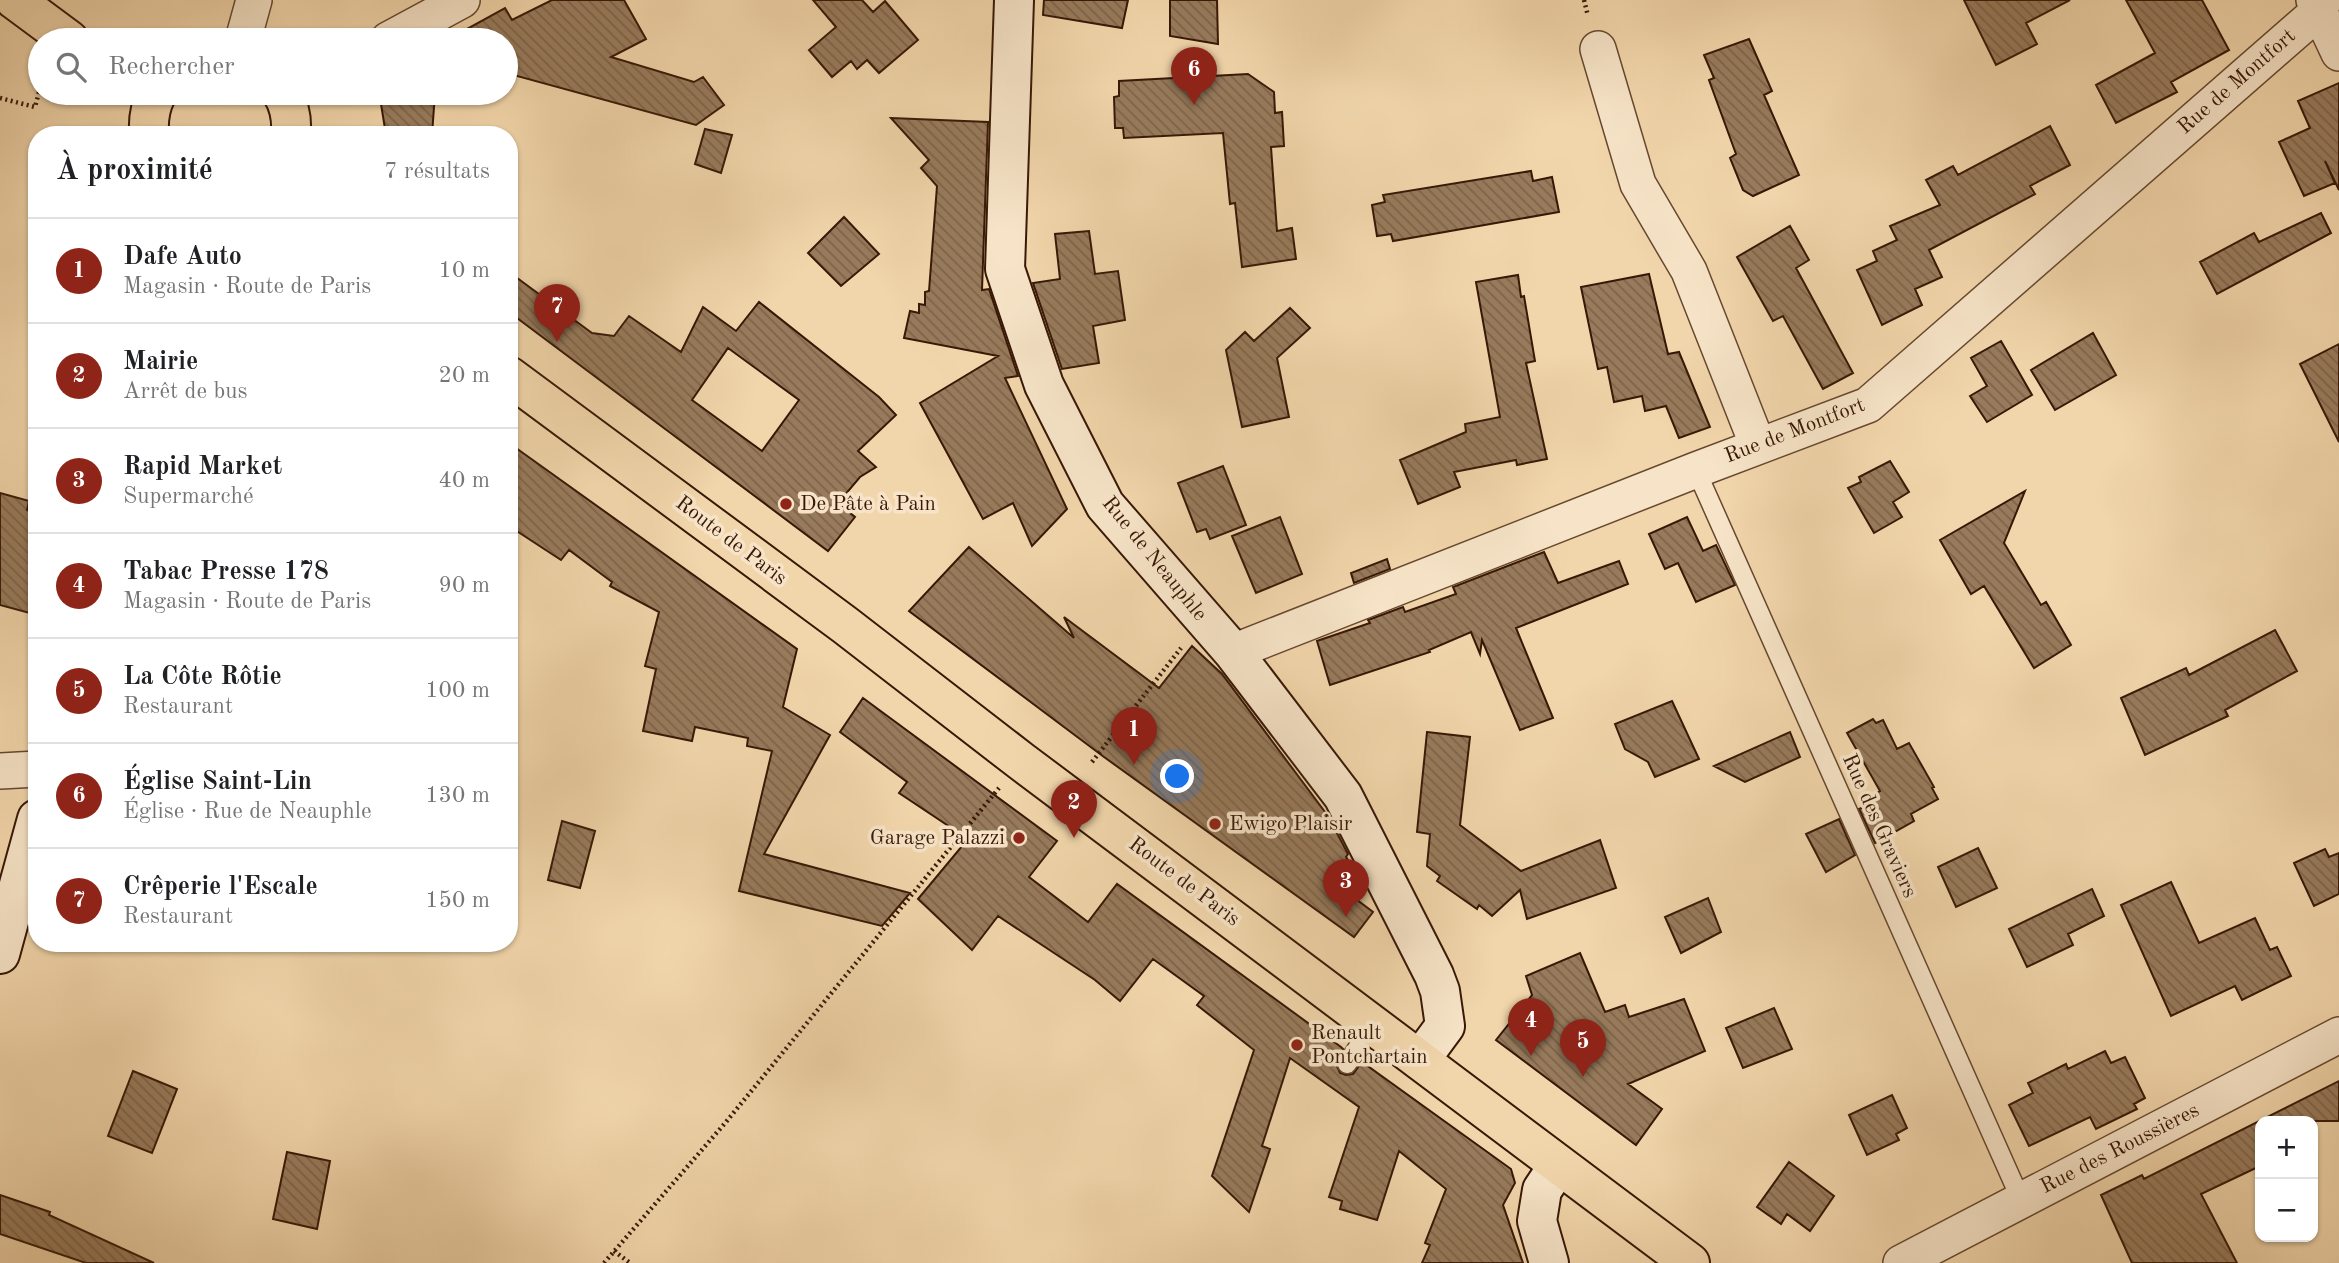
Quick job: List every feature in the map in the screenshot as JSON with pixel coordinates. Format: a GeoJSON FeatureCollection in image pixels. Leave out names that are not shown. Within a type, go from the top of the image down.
{"type":"FeatureCollection","features":[{"type":"Feature","properties":{"kind":"main road"},"geometry":{"type":"LineString","coordinates":[[15,0],[53,28]]}},
{"type":"Feature","properties":{"kind":"main road","name":"Route de Paris"},"geometry":{"type":"LineString","coordinates":[[518,383],[845,625],[1021,761],[1690,1263]]}},
{"type":"Feature","properties":{"kind":"street"},"geometry":{"type":"LineString","coordinates":[[246,28],[254,0]]}},
{"type":"Feature","properties":{"kind":"street"},"geometry":{"type":"LineString","coordinates":[[410,28],[462,0]]}},
{"type":"Feature","properties":{"kind":"street","name":"Rue de Neauphle"},"geometry":{"type":"LineString","coordinates":[[1014,0],[1005,269],[1044,385],[1105,505],[1233,652],[1343,796],[1440,991],[1445,1026],[1420,1060]]}},
{"type":"Feature","properties":{"kind":"street"},"geometry":{"type":"LineString","coordinates":[[2319,4],[2339,53]]}},
{"type":"Feature","properties":{"kind":"street","name":"Rue de Montfort"},"geometry":{"type":"LineString","coordinates":[[1233,652],[1868,405],[2319,4]]}},
{"type":"Feature","properties":{"kind":"street"},"geometry":{"type":"LineString","coordinates":[[1598,49],[1638,184],[1689,271],[1758,446]]}},
{"type":"Feature","properties":{"kind":"street"},"geometry":{"type":"LineString","coordinates":[[0,771],[28,769]]}},
{"type":"Feature","properties":{"kind":"street"},"geometry":{"type":"LineString","coordinates":[[0,954],[28,852]]}},
{"type":"Feature","properties":{"kind":"street","name":"Rue des Roussières"},"geometry":{"type":"LineString","coordinates":[[1901,1263],[2339,1035]]}},
{"type":"Feature","properties":{"kind":"street"},"geometry":{"type":"LineString","coordinates":[[1549,1263],[1537,1221],[1542,1190],[1558,1166]]}},
{"type":"Feature","properties":{"kind":"lane","name":"Rue des Graviers"},"geometry":{"type":"LineString","coordinates":[[1696,470],[2021,1200]]}},
{"type":"Feature","properties":{"kind":"lane"},"geometry":{"type":"LineString","coordinates":[[1347,1064],[1373,1024]]}},
{"type":"Feature","properties":{"kind":"path"},"geometry":{"type":"LineString","coordinates":[[0,98],[36,105]]}},
{"type":"Feature","properties":{"kind":"path"},"geometry":{"type":"LineString","coordinates":[[1092,762],[1204,620]]}},
{"type":"Feature","properties":{"kind":"path"},"geometry":{"type":"LineString","coordinates":[[604,1263],[726,1122],[1021,761]]}},
{"type":"Feature","properties":{"kind":"path"},"geometry":{"type":"LineString","coordinates":[[614,1251],[631,1263]]}},
{"type":"Feature","properties":{"kind":"building"},"geometry":{"type":"Polygon","coordinates":[[[552,0],[624,0],[646,39],[611,57],[694,82],[703,77],[724,105],[696,125],[518,76],[518,28],[469,28],[505,8],[512,20],[552,0]]]}},
{"type":"Feature","properties":{"kind":"building"},"geometry":{"type":"Polygon","coordinates":[[[813,0],[862,0],[873,12],[885,1],[918,40],[879,73],[867,60],[857,69],[851,61],[832,77],[809,50],[836,27],[813,0]]]}},
{"type":"Feature","properties":{"kind":"building"},"geometry":{"type":"Polygon","coordinates":[[[1044,0],[1128,0],[1122,28],[1043,15],[1044,0]]]}},
{"type":"Feature","properties":{"kind":"building"},"geometry":{"type":"Polygon","coordinates":[[[1170,0],[1217,0],[1218,44],[1170,36],[1170,0]]]}},
{"type":"Feature","properties":{"kind":"building"},"geometry":{"type":"Polygon","coordinates":[[[1964,0],[2070,0],[2026,23],[2037,44],[1996,65],[1964,0]]]}},
{"type":"Feature","properties":{"kind":"building"},"geometry":{"type":"Polygon","coordinates":[[[2126,0],[2202,0],[2229,50],[2171,82],[2177,92],[2116,123],[2096,85],[2155,53],[2126,0]]]}},
{"type":"Feature","properties":{"kind":"building"},"geometry":{"type":"Polygon","coordinates":[[[1749,39],[1772,91],[1764,95],[1799,175],[1753,196],[1743,190],[1730,158],[1736,154],[1709,80],[1714,78],[1704,55],[1749,39]]]}},
{"type":"Feature","properties":{"kind":"building"},"geometry":{"type":"Polygon","coordinates":[[[1248,74],[1274,92],[1275,113],[1282,112],[1284,146],[1271,147],[1277,231],[1292,228],[1296,259],[1242,267],[1235,203],[1230,204],[1223,133],[1124,138],[1123,128],[1115,128],[1114,97],[1119,96],[1119,81],[1248,74]]]}},
{"type":"Feature","properties":{"kind":"building"},"geometry":{"type":"Polygon","coordinates":[[[2339,83],[2339,190],[2325,161],[2335,183],[2304,196],[2279,142],[2310,128],[2298,101],[2339,83]]]}},
{"type":"Feature","properties":{"kind":"building"},"geometry":{"type":"Polygon","coordinates":[[[381,105],[434,105],[433,126],[385,126],[381,105]]]}},
{"type":"Feature","properties":{"kind":"building"},"geometry":{"type":"Polygon","coordinates":[[[891,118],[988,122],[982,290],[989,289],[1018,376],[1005,378],[1067,509],[1032,546],[1013,503],[983,519],[920,403],[998,356],[904,338],[910,311],[919,313],[919,304],[925,305],[925,292],[929,291],[937,186],[921,168],[929,160],[891,118]]]}},
{"type":"Feature","properties":{"kind":"building"},"geometry":{"type":"Polygon","coordinates":[[[2050,126],[2070,165],[2030,186],[2035,194],[1929,250],[1942,277],[1915,289],[1922,305],[1882,325],[1857,270],[1877,261],[1873,251],[1897,240],[1890,226],[1940,205],[1926,180],[1953,166],[1958,175],[2050,126]]]}},
{"type":"Feature","properties":{"kind":"building"},"geometry":{"type":"Polygon","coordinates":[[[705,129],[732,135],[721,173],[695,164],[705,129]]]}},
{"type":"Feature","properties":{"kind":"building"},"geometry":{"type":"Polygon","coordinates":[[[1531,171],[1533,181],[1552,177],[1559,212],[1393,241],[1391,234],[1377,236],[1372,205],[1385,202],[1383,195],[1531,171]]]}},
{"type":"Feature","properties":{"kind":"building"},"geometry":{"type":"Polygon","coordinates":[[[2321,213],[2331,233],[2217,294],[2200,262],[2254,233],[2259,242],[2321,213]]]}},
{"type":"Feature","properties":{"kind":"building"},"geometry":{"type":"Polygon","coordinates":[[[844,217],[879,254],[841,286],[808,253],[844,217]]]}},
{"type":"Feature","properties":{"kind":"building"},"geometry":{"type":"Polygon","coordinates":[[[1790,226],[1809,260],[1796,268],[1853,373],[1823,389],[1783,316],[1773,321],[1737,257],[1790,226]]]}},
{"type":"Feature","properties":{"kind":"building"},"geometry":{"type":"Polygon","coordinates":[[[1089,231],[1095,274],[1118,271],[1125,320],[1093,326],[1099,363],[1062,369],[1033,283],[1060,279],[1055,234],[1089,231]]]}},
{"type":"Feature","properties":{"kind":"building"},"geometry":{"type":"Polygon","coordinates":[[[1649,274],[1668,354],[1679,352],[1710,427],[1679,438],[1666,406],[1645,411],[1642,396],[1614,402],[1607,367],[1598,369],[1581,287],[1649,274]]]}},
{"type":"Feature","properties":{"kind":"building"},"geometry":{"type":"Polygon","coordinates":[[[1518,275],[1535,361],[1526,363],[1547,459],[1517,465],[1516,460],[1454,472],[1460,487],[1418,504],[1400,460],[1466,432],[1465,424],[1500,417],[1476,282],[1518,275]]]}},
{"type":"Feature","properties":{"kind":"building"},"geometry":{"type":"Polygon","coordinates":[[[518,279],[592,333],[614,336],[629,316],[681,352],[703,307],[736,331],[759,302],[879,397],[896,415],[858,451],[876,467],[860,477],[838,503],[855,517],[828,551],[518,319],[518,279]],[[728,348],[692,400],[762,451],[799,400],[728,348]]]}},
{"type":"Feature","properties":{"kind":"building"},"geometry":{"type":"Polygon","coordinates":[[[1290,308],[1310,328],[1277,358],[1289,417],[1242,427],[1226,350],[1245,332],[1254,341],[1290,308]]]}},
{"type":"Feature","properties":{"kind":"building"},"geometry":{"type":"Polygon","coordinates":[[[2093,333],[2116,375],[2055,410],[2031,370],[2093,333]]]}},
{"type":"Feature","properties":{"kind":"building"},"geometry":{"type":"Polygon","coordinates":[[[2001,341],[2032,395],[1987,422],[1970,396],[1987,386],[1971,358],[2001,341]]]}},
{"type":"Feature","properties":{"kind":"building"},"geometry":{"type":"Polygon","coordinates":[[[2339,344],[2339,442],[2300,364],[2339,344]]]}},
{"type":"Feature","properties":{"kind":"building"},"geometry":{"type":"Polygon","coordinates":[[[518,449],[797,649],[783,707],[830,735],[764,854],[910,893],[882,926],[739,891],[772,751],[747,746],[748,738],[695,727],[692,741],[643,731],[656,669],[645,666],[659,612],[610,586],[612,582],[569,550],[561,560],[518,532],[518,449]]]}},
{"type":"Feature","properties":{"kind":"building"},"geometry":{"type":"Polygon","coordinates":[[[1890,461],[1909,492],[1893,502],[1902,517],[1874,533],[1848,488],[1861,482],[1859,477],[1890,461]]]}},
{"type":"Feature","properties":{"kind":"building"},"geometry":{"type":"Polygon","coordinates":[[[1223,466],[1246,525],[1210,539],[1206,529],[1197,532],[1178,483],[1223,466]]]}},
{"type":"Feature","properties":{"kind":"building"},"geometry":{"type":"Polygon","coordinates":[[[2025,491],[2004,543],[2041,605],[2046,602],[2071,645],[2034,668],[1984,586],[1971,594],[1940,540],[2025,491]]]}},
{"type":"Feature","properties":{"kind":"building"},"geometry":{"type":"Polygon","coordinates":[[[0,493],[28,501],[28,613],[0,605],[0,493]]]}},
{"type":"Feature","properties":{"kind":"building"},"geometry":{"type":"Polygon","coordinates":[[[1280,517],[1302,574],[1256,593],[1232,536],[1280,517]]]}},
{"type":"Feature","properties":{"kind":"building"},"geometry":{"type":"Polygon","coordinates":[[[1687,517],[1703,551],[1716,545],[1735,585],[1696,602],[1678,563],[1665,569],[1649,534],[1687,517]]]}},
{"type":"Feature","properties":{"kind":"building"},"geometry":{"type":"Polygon","coordinates":[[[969,547],[1074,638],[1064,617],[1159,688],[1192,646],[1222,674],[1328,816],[1348,854],[1346,857],[1356,872],[1344,890],[1373,912],[1354,937],[1104,757],[909,611],[969,547]]]}},
{"type":"Feature","properties":{"kind":"building"},"geometry":{"type":"Polygon","coordinates":[[[1544,552],[1558,583],[1619,561],[1628,584],[1516,628],[1553,718],[1520,730],[1482,640],[1480,654],[1471,632],[1429,650],[1430,652],[1330,685],[1317,641],[1370,623],[1368,620],[1403,607],[1405,612],[1456,594],[1453,587],[1544,552]]]}},
{"type":"Feature","properties":{"kind":"building"},"geometry":{"type":"Polygon","coordinates":[[[1387,559],[1390,569],[1354,583],[1351,573],[1387,559]]]}},
{"type":"Feature","properties":{"kind":"building"},"geometry":{"type":"Polygon","coordinates":[[[2275,630],[2297,671],[2225,710],[2228,716],[2145,755],[2121,698],[2186,668],[2189,675],[2275,630]]]}},
{"type":"Feature","properties":{"kind":"building"},"geometry":{"type":"Polygon","coordinates":[[[863,698],[1057,841],[1029,877],[1088,922],[1117,884],[1341,1047],[1343,1049],[1336,1064],[1340,1073],[1353,1074],[1362,1062],[1511,1169],[1515,1183],[1503,1205],[1523,1263],[1422,1263],[1430,1245],[1425,1243],[1446,1189],[1399,1151],[1377,1220],[1340,1209],[1342,1201],[1329,1197],[1359,1107],[1290,1058],[1262,1146],[1270,1149],[1249,1212],[1212,1176],[1254,1050],[1197,1005],[1204,996],[1153,959],[1120,1001],[1095,980],[998,916],[972,950],[918,899],[968,839],[899,793],[907,782],[840,732],[863,698]]]}},
{"type":"Feature","properties":{"kind":"building"},"geometry":{"type":"Polygon","coordinates":[[[1672,701],[1699,759],[1655,777],[1648,762],[1625,749],[1615,724],[1672,701]]]}},
{"type":"Feature","properties":{"kind":"building"},"geometry":{"type":"Polygon","coordinates":[[[1873,719],[1876,723],[1883,720],[1897,749],[1909,743],[1938,799],[1911,814],[1914,821],[1875,843],[1859,809],[1875,802],[1872,795],[1880,791],[1847,733],[1873,719]]]}},
{"type":"Feature","properties":{"kind":"building"},"geometry":{"type":"Polygon","coordinates":[[[1427,732],[1470,737],[1460,825],[1521,871],[1600,840],[1616,888],[1527,919],[1520,890],[1492,916],[1479,905],[1477,909],[1437,881],[1440,876],[1427,866],[1430,834],[1417,832],[1427,732]]]}},
{"type":"Feature","properties":{"kind":"building"},"geometry":{"type":"Polygon","coordinates":[[[1790,732],[1800,757],[1745,782],[1714,766],[1790,732]]]}},
{"type":"Feature","properties":{"kind":"building"},"geometry":{"type":"Polygon","coordinates":[[[1839,819],[1855,855],[1826,872],[1806,834],[1839,819]]]}},
{"type":"Feature","properties":{"kind":"building"},"geometry":{"type":"Polygon","coordinates":[[[562,821],[595,831],[580,888],[548,880],[562,821]]]}},
{"type":"Feature","properties":{"kind":"building"},"geometry":{"type":"Polygon","coordinates":[[[1978,848],[1997,888],[1956,907],[1938,867],[1978,848]]]}},
{"type":"Feature","properties":{"kind":"building"},"geometry":{"type":"Polygon","coordinates":[[[2325,849],[2329,857],[2339,853],[2339,894],[2314,906],[2294,863],[2325,849]]]}},
{"type":"Feature","properties":{"kind":"building"},"geometry":{"type":"Polygon","coordinates":[[[2171,882],[2199,943],[2255,918],[2270,950],[2277,947],[2291,976],[2242,1000],[2235,986],[2171,1016],[2121,905],[2171,882]]]}},
{"type":"Feature","properties":{"kind":"building"},"geometry":{"type":"Polygon","coordinates":[[[2092,889],[2104,916],[2068,934],[2073,945],[2027,967],[2009,929],[2092,889]]]}},
{"type":"Feature","properties":{"kind":"building"},"geometry":{"type":"Polygon","coordinates":[[[1708,898],[1721,932],[1681,953],[1665,917],[1708,898]]]}},
{"type":"Feature","properties":{"kind":"building"},"geometry":{"type":"Polygon","coordinates":[[[1580,953],[1605,1012],[1625,1005],[1629,1017],[1684,999],[1705,1051],[1628,1084],[1662,1109],[1636,1145],[1496,1040],[1532,995],[1526,976],[1580,953]]]}},
{"type":"Feature","properties":{"kind":"building"},"geometry":{"type":"Polygon","coordinates":[[[1774,1008],[1792,1049],[1743,1068],[1726,1028],[1774,1008]]]}},
{"type":"Feature","properties":{"kind":"building"},"geometry":{"type":"Polygon","coordinates":[[[2105,1051],[2111,1063],[2125,1057],[2145,1098],[2134,1104],[2137,1109],[2096,1129],[2090,1117],[2029,1146],[2009,1105],[2033,1093],[2028,1083],[2066,1064],[2068,1069],[2105,1051]]]}},
{"type":"Feature","properties":{"kind":"building"},"geometry":{"type":"Polygon","coordinates":[[[133,1071],[177,1089],[152,1153],[108,1136],[133,1071]]]}},
{"type":"Feature","properties":{"kind":"building"},"geometry":{"type":"Polygon","coordinates":[[[2339,1081],[2339,1121],[2318,1121],[2318,1116],[2269,1116],[2339,1081]]]}},
{"type":"Feature","properties":{"kind":"building"},"geometry":{"type":"Polygon","coordinates":[[[1892,1095],[1907,1128],[1896,1134],[1899,1140],[1867,1155],[1849,1115],[1892,1095]]]}},
{"type":"Feature","properties":{"kind":"building"},"geometry":{"type":"Polygon","coordinates":[[[2255,1123],[2255,1168],[2201,1194],[2237,1263],[2132,1263],[2101,1195],[2142,1175],[2144,1179],[2255,1123]]]}},
{"type":"Feature","properties":{"kind":"building"},"geometry":{"type":"Polygon","coordinates":[[[287,1152],[330,1161],[317,1229],[273,1219],[287,1152]]]}},
{"type":"Feature","properties":{"kind":"building"},"geometry":{"type":"Polygon","coordinates":[[[1789,1162],[1834,1196],[1810,1231],[1787,1214],[1781,1224],[1757,1207],[1789,1162]]]}},
{"type":"Feature","properties":{"kind":"building"},"geometry":{"type":"Polygon","coordinates":[[[0,1195],[50,1212],[49,1215],[154,1263],[86,1263],[0,1234],[0,1195]]]}},
{"type":"Feature","properties":{"kind":"place","name":"Église Saint-Lin"},"geometry":{"type":"Point","coordinates":[1194,105]}},
{"type":"Feature","properties":{"kind":"place","name":"Crêperie l'Escale"},"geometry":{"type":"Point","coordinates":[557,342]}},
{"type":"Feature","properties":{"kind":"place","name":"De Pâte à Pain"},"geometry":{"type":"Point","coordinates":[786,504]}},
{"type":"Feature","properties":{"kind":"place","name":"Dafe Auto"},"geometry":{"type":"Point","coordinates":[1134,765]}},
{"type":"Feature","properties":{"kind":"place","name":"Ewigo Plaisir"},"geometry":{"type":"Point","coordinates":[1215,824]}},
{"type":"Feature","properties":{"kind":"place","name":"Garage Palazzi"},"geometry":{"type":"Point","coordinates":[1019,838]}},
{"type":"Feature","properties":{"kind":"place","name":"Mairie"},"geometry":{"type":"Point","coordinates":[1074,838]}},
{"type":"Feature","properties":{"kind":"place","name":"Rapid Market"},"geometry":{"type":"Point","coordinates":[1346,917]}},
{"type":"Feature","properties":{"kind":"place","name":"Renault Pontchartain"},"geometry":{"type":"Point","coordinates":[1297,1045]}},
{"type":"Feature","properties":{"kind":"place","name":"Tabac Presse 178"},"geometry":{"type":"Point","coordinates":[1531,1056]}},
{"type":"Feature","properties":{"kind":"place","name":"La Côte Rôtie"},"geometry":{"type":"Point","coordinates":[1583,1077]}}]}
